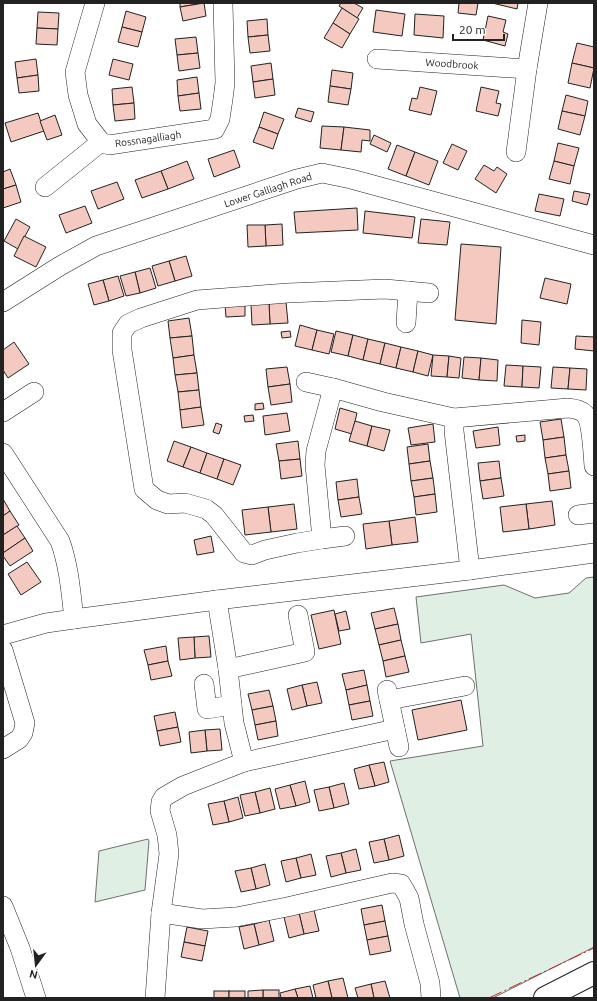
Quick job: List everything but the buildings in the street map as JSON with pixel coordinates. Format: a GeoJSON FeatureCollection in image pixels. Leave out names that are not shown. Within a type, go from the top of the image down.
{"type":"FeatureCollection","features":[{"type":"Feature","properties":{"kind":"highway"},"geometry":{"type":"LineString","coordinates":[[544,998],[594,973]]}},
{"type":"Feature","properties":{"kind":"street","name":"Rossnagalliagh"},"geometry":{"type":"LineString","coordinates":[[94,3],[91,20],[75,72],[78,95],[87,124],[101,142],[109,145],[215,129],[220,119],[224,89],[223,3]]}},
{"type":"Feature","properties":{"kind":"street"},"geometry":{"type":"LineString","coordinates":[[516,152],[538,3]]}},
{"type":"Feature","properties":{"kind":"street","name":"Woodbrook"},"geometry":{"type":"LineString","coordinates":[[377,59],[528,69]]}},
{"type":"Feature","properties":{"kind":"street"},"geometry":{"type":"LineString","coordinates":[[45,187],[101,142]]}},
{"type":"Feature","properties":{"kind":"street","name":"Lower Galliagh Road"},"geometry":{"type":"LineString","coordinates":[[3,302],[60,266],[96,246],[297,179],[322,173],[351,179],[594,244]]}},
{"type":"Feature","properties":{"kind":"street"},"geometry":{"type":"LineString","coordinates":[[345,536],[265,550],[252,555],[244,553],[214,515],[206,509],[185,504],[168,504],[156,500],[144,489],[122,350],[122,333],[128,324],[141,318],[197,300],[288,293],[385,289],[429,293]]}},
{"type":"Feature","properties":{"kind":"street"},"geometry":{"type":"LineString","coordinates":[[406,323],[408,291]]}},
{"type":"Feature","properties":{"kind":"street"},"geometry":{"type":"LineString","coordinates":[[306,382],[383,402],[454,418],[568,408],[578,409],[585,414],[589,422],[594,466]]}},
{"type":"Feature","properties":{"kind":"street"},"geometry":{"type":"LineString","coordinates":[[322,539],[315,465],[316,451],[333,388]]}},
{"type":"Feature","properties":{"kind":"street"},"geometry":{"type":"LineString","coordinates":[[3,412],[34,392]]}},
{"type":"Feature","properties":{"kind":"street"},"geometry":{"type":"LineString","coordinates":[[454,418],[454,431],[470,570]]}},
{"type":"Feature","properties":{"kind":"street"},"geometry":{"type":"LineString","coordinates":[[3,453],[60,541],[65,555],[74,619]]}},
{"type":"Feature","properties":{"kind":"street"},"geometry":{"type":"LineString","coordinates":[[3,635],[46,624],[74,619],[217,600],[470,570],[594,553]]}},
{"type":"Feature","properties":{"kind":"street"},"geometry":{"type":"LineString","coordinates":[[217,600],[228,669],[234,722],[244,762]]}},
{"type":"Feature","properties":{"kind":"street"},"geometry":{"type":"LineString","coordinates":[[228,669],[305,652],[298,615]]}},
{"type":"Feature","properties":{"kind":"street"},"geometry":{"type":"LineString","coordinates":[[3,650],[25,723],[23,733],[19,739],[3,749]]}},
{"type":"Feature","properties":{"kind":"street"},"geometry":{"type":"LineString","coordinates":[[204,684],[206,709],[232,705]]}},
{"type":"Feature","properties":{"kind":"street"},"geometry":{"type":"LineString","coordinates":[[154,998],[161,913],[169,854],[167,835],[160,811],[160,802],[164,797],[183,786],[244,762],[397,738],[388,695],[465,686]]}},
{"type":"Feature","properties":{"kind":"street"},"geometry":{"type":"LineString","coordinates":[[161,913],[202,919],[236,917],[392,883],[401,884],[409,898],[414,924],[430,983],[431,998]]}},
{"type":"Feature","properties":{"kind":"street"},"geometry":{"type":"LineString","coordinates":[[3,906],[20,948],[36,998]]}},
{"type":"Feature","properties":{"kind":"green space"},"geometry":{"type":"Polygon","coordinates":[[[594,577],[594,947],[493,998],[460,998],[390,761],[483,746],[471,634],[421,643],[416,597],[504,585],[535,598],[569,593],[586,578],[594,577]]]}},
{"type":"Feature","properties":{"kind":"green space"},"geometry":{"type":"Polygon","coordinates":[[[148,839],[145,890],[95,902],[99,851],[148,839]]]}},
{"type":"Feature","properties":{"kind":"power"},"geometry":{"type":"LineString","coordinates":[[489,998],[594,948]]}}]}
